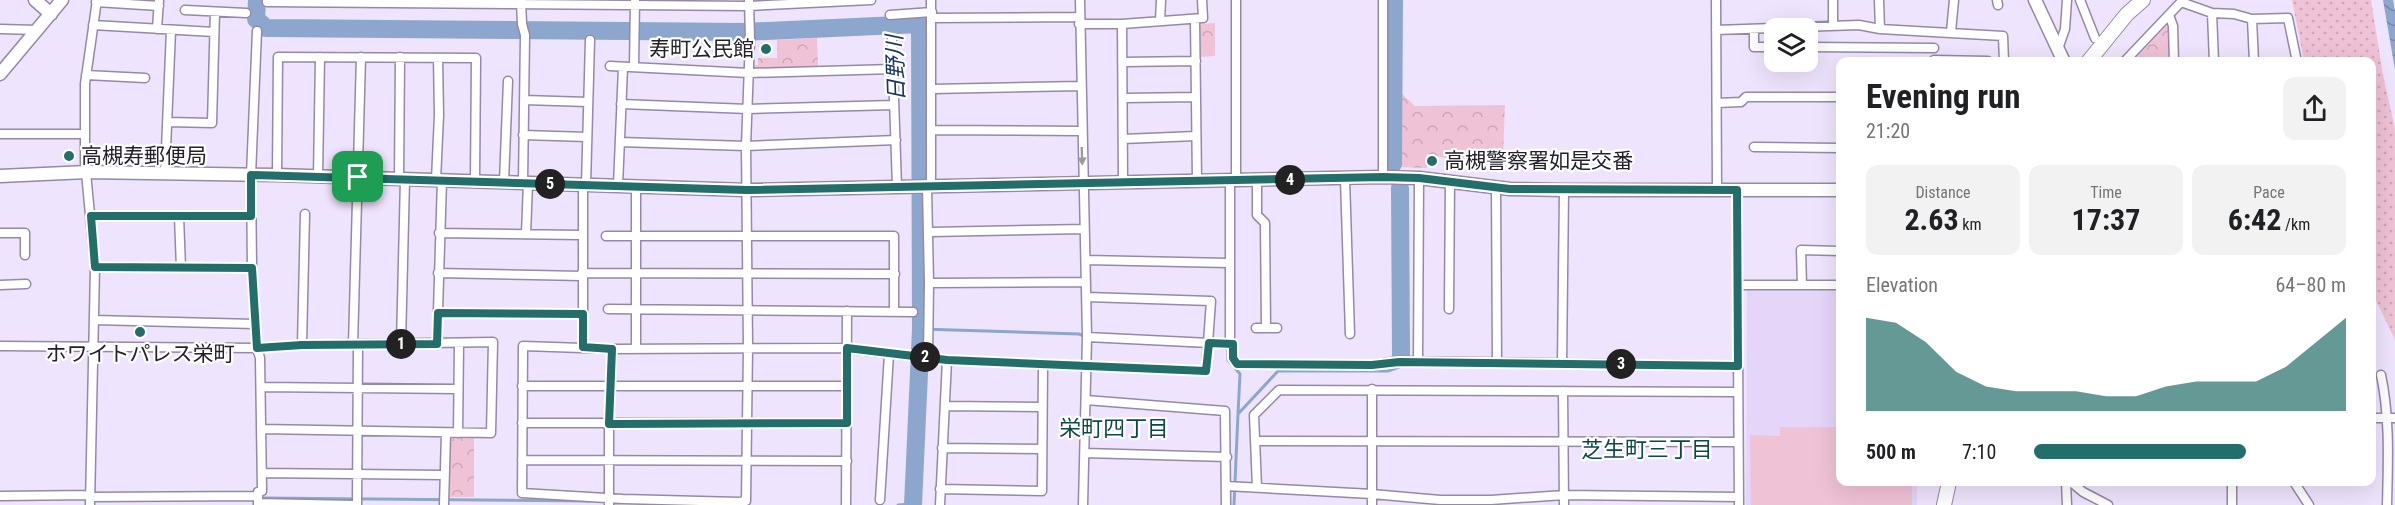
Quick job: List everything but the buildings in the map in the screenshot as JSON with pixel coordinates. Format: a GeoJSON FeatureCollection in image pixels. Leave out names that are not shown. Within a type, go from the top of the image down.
{"type":"FeatureCollection","features":[{"type":"Feature","properties":{"kind":"main road"},"geometry":{"type":"LineString","coordinates":[[2092,57],[2127,14],[2143,0]]}},
{"type":"Feature","properties":{"kind":"main road"},"geometry":{"type":"LineString","coordinates":[[1944,505],[1948,486]]}},
{"type":"Feature","properties":{"kind":"street"},"geometry":{"type":"LineString","coordinates":[[36,0],[51,14]]}},
{"type":"Feature","properties":{"kind":"street"},"geometry":{"type":"LineString","coordinates":[[0,74],[63,0]]}},
{"type":"Feature","properties":{"kind":"street"},"geometry":{"type":"LineString","coordinates":[[267,0],[267,2],[635,3],[871,0]]}},
{"type":"Feature","properties":{"kind":"street"},"geometry":{"type":"LineString","coordinates":[[928,357],[929,186],[932,130],[931,0]]}},
{"type":"Feature","properties":{"kind":"street"},"geometry":{"type":"LineString","coordinates":[[1080,0],[1080,86],[1087,297],[1083,505]]}},
{"type":"Feature","properties":{"kind":"street"},"geometry":{"type":"LineString","coordinates":[[1160,21],[1161,0]]}},
{"type":"Feature","properties":{"kind":"street"},"geometry":{"type":"LineString","coordinates":[[890,15],[1122,24],[1203,18],[1202,0]]}},
{"type":"Feature","properties":{"kind":"street"},"geometry":{"type":"LineString","coordinates":[[1230,344],[1228,263],[1231,259],[1236,0]]}},
{"type":"Feature","properties":{"kind":"street"},"geometry":{"type":"LineString","coordinates":[[1383,0],[1383,177]]}},
{"type":"Feature","properties":{"kind":"street"},"geometry":{"type":"LineString","coordinates":[[1716,0],[1717,190]]}},
{"type":"Feature","properties":{"kind":"street"},"geometry":{"type":"LineString","coordinates":[[1833,0],[1833,24]]}},
{"type":"Feature","properties":{"kind":"street"},"geometry":{"type":"LineString","coordinates":[[1879,0],[1880,29]]}},
{"type":"Feature","properties":{"kind":"street"},"geometry":{"type":"LineString","coordinates":[[1952,32],[1954,0]]}},
{"type":"Feature","properties":{"kind":"street"},"geometry":{"type":"LineString","coordinates":[[2035,0],[2062,57]]}},
{"type":"Feature","properties":{"kind":"street"},"geometry":{"type":"LineString","coordinates":[[2058,49],[2066,29],[2067,0]]}},
{"type":"Feature","properties":{"kind":"street"},"geometry":{"type":"LineString","coordinates":[[2080,0],[2095,38]]}},
{"type":"Feature","properties":{"kind":"street"},"geometry":{"type":"LineString","coordinates":[[90,499],[95,267],[85,134],[86,75],[97,1],[159,3],[157,29]]}},
{"type":"Feature","properties":{"kind":"street"},"geometry":{"type":"LineString","coordinates":[[521,2],[525,35],[523,135],[526,234]]}},
{"type":"Feature","properties":{"kind":"street"},"geometry":{"type":"LineString","coordinates":[[2129,57],[2181,2],[2212,13],[2234,14],[2252,19],[2288,18],[2296,57]]}},
{"type":"Feature","properties":{"kind":"street"},"geometry":{"type":"LineString","coordinates":[[634,67],[635,3]]}},
{"type":"Feature","properties":{"kind":"street"},"geometry":{"type":"LineString","coordinates":[[749,3],[746,146],[748,311],[748,348],[747,385],[747,423],[746,460],[746,501],[739,503],[609,501],[522,493],[523,346],[612,349],[636,348],[748,348],[847,348],[947,360],[1206,371],[1210,301],[1087,297]]}},
{"type":"Feature","properties":{"kind":"street"},"geometry":{"type":"LineString","coordinates":[[185,10],[246,13]]}},
{"type":"Feature","properties":{"kind":"street"},"geometry":{"type":"LineString","coordinates":[[168,122],[212,123],[215,12]]}},
{"type":"Feature","properties":{"kind":"street"},"geometry":{"type":"LineString","coordinates":[[2212,13],[2214,57]]}},
{"type":"Feature","properties":{"kind":"street"},"geometry":{"type":"LineString","coordinates":[[2169,15],[2173,26],[2174,57]]}},
{"type":"Feature","properties":{"kind":"street"},"geometry":{"type":"LineString","coordinates":[[1195,19],[1197,181]]}},
{"type":"Feature","properties":{"kind":"street"},"geometry":{"type":"LineString","coordinates":[[2252,19],[2254,57]]}},
{"type":"Feature","properties":{"kind":"street"},"geometry":{"type":"LineString","coordinates":[[1122,24],[1123,183]]}},
{"type":"Feature","properties":{"kind":"street"},"geometry":{"type":"LineString","coordinates":[[1716,30],[1754,30],[1833,24],[2003,36],[2004,57]]}},
{"type":"Feature","properties":{"kind":"street"},"geometry":{"type":"LineString","coordinates":[[93,26],[214,32]]}},
{"type":"Feature","properties":{"kind":"street"},"geometry":{"type":"LineString","coordinates":[[0,29],[37,30]]}},
{"type":"Feature","properties":{"kind":"street"},"geometry":{"type":"LineString","coordinates":[[165,173],[171,30]]}},
{"type":"Feature","properties":{"kind":"street"},"geometry":{"type":"LineString","coordinates":[[1754,30],[1754,48],[1764,48]]}},
{"type":"Feature","properties":{"kind":"street"},"geometry":{"type":"LineString","coordinates":[[257,31],[251,216],[255,324],[261,387],[262,491],[258,492],[258,502]]}},
{"type":"Feature","properties":{"kind":"street"},"geometry":{"type":"LineString","coordinates":[[1934,57],[1936,31]]}},
{"type":"Feature","properties":{"kind":"street"},"geometry":{"type":"LineString","coordinates":[[892,39],[897,187]]}},
{"type":"Feature","properties":{"kind":"street"},"geometry":{"type":"LineString","coordinates":[[583,347],[581,235],[590,40]]}},
{"type":"Feature","properties":{"kind":"street"},"geometry":{"type":"LineString","coordinates":[[1818,47],[1934,48]]}},
{"type":"Feature","properties":{"kind":"street"},"geometry":{"type":"LineString","coordinates":[[277,175],[278,57],[476,58],[475,181]]}},
{"type":"Feature","properties":{"kind":"street"},"geometry":{"type":"LineString","coordinates":[[318,176],[320,57]]}},
{"type":"Feature","properties":{"kind":"street"},"geometry":{"type":"LineString","coordinates":[[0,496],[356,505],[361,57]]}},
{"type":"Feature","properties":{"kind":"street"},"geometry":{"type":"LineString","coordinates":[[400,57],[401,344]]}},
{"type":"Feature","properties":{"kind":"street"},"geometry":{"type":"LineString","coordinates":[[437,344],[438,58]]}},
{"type":"Feature","properties":{"kind":"street"},"geometry":{"type":"LineString","coordinates":[[1123,62],[1196,62]]}},
{"type":"Feature","properties":{"kind":"street"},"geometry":{"type":"LineString","coordinates":[[610,66],[748,73],[893,69]]}},
{"type":"Feature","properties":{"kind":"street"},"geometry":{"type":"LineString","coordinates":[[618,186],[623,67]]}},
{"type":"Feature","properties":{"kind":"street"},"geometry":{"type":"LineString","coordinates":[[86,75],[145,78]]}},
{"type":"Feature","properties":{"kind":"street"},"geometry":{"type":"LineString","coordinates":[[504,182],[507,81]]}},
{"type":"Feature","properties":{"kind":"street"},"geometry":{"type":"LineString","coordinates":[[932,88],[1080,86]]}},
{"type":"Feature","properties":{"kind":"street"},"geometry":{"type":"LineString","coordinates":[[1124,98],[1196,97]]}},
{"type":"Feature","properties":{"kind":"street"},"geometry":{"type":"LineString","coordinates":[[1717,103],[1741,102],[1746,97],[1836,97]]}},
{"type":"Feature","properties":{"kind":"street"},"geometry":{"type":"LineString","coordinates":[[524,100],[588,102]]}},
{"type":"Feature","properties":{"kind":"street"},"geometry":{"type":"LineString","coordinates":[[621,104],[748,109],[894,105]]}},
{"type":"Feature","properties":{"kind":"street"},"geometry":{"type":"LineString","coordinates":[[932,130],[1082,131]]}},
{"type":"Feature","properties":{"kind":"street"},"geometry":{"type":"LineString","coordinates":[[0,134],[85,134]]}},
{"type":"Feature","properties":{"kind":"street"},"geometry":{"type":"LineString","coordinates":[[523,135],[587,137]]}},
{"type":"Feature","properties":{"kind":"street"},"geometry":{"type":"LineString","coordinates":[[1123,139],[1196,136]]}},
{"type":"Feature","properties":{"kind":"street"},"geometry":{"type":"LineString","coordinates":[[620,141],[746,146],[896,140]]}},
{"type":"Feature","properties":{"kind":"street"},"geometry":{"type":"LineString","coordinates":[[1754,147],[1836,148]]}},
{"type":"Feature","properties":{"kind":"street"},"geometry":{"type":"LineString","coordinates":[[0,176],[87,172],[277,175],[747,190],[1383,177],[1564,190],[1836,190]]}},
{"type":"Feature","properties":{"kind":"street"},"geometry":{"type":"LineString","coordinates":[[1418,362],[1419,178]]}},
{"type":"Feature","properties":{"kind":"street"},"geometry":{"type":"LineString","coordinates":[[1345,179],[1350,334]]}},
{"type":"Feature","properties":{"kind":"street"},"geometry":{"type":"LineString","coordinates":[[1257,181],[1257,214],[1264,223],[1265,257],[1261,328],[1277,328]]}},
{"type":"Feature","properties":{"kind":"street"},"geometry":{"type":"LineString","coordinates":[[1449,309],[1450,181]]}},
{"type":"Feature","properties":{"kind":"street"},"geometry":{"type":"LineString","coordinates":[[636,186],[636,348]]}},
{"type":"Feature","properties":{"kind":"street"},"geometry":{"type":"LineString","coordinates":[[1496,186],[1497,363]]}},
{"type":"Feature","properties":{"kind":"street"},"geometry":{"type":"LineString","coordinates":[[1562,364],[1564,190]]}},
{"type":"Feature","properties":{"kind":"street"},"geometry":{"type":"LineString","coordinates":[[1226,486],[1461,500],[1563,495],[1739,501],[1737,190]]}},
{"type":"Feature","properties":{"kind":"street"},"geometry":{"type":"LineString","coordinates":[[302,345],[304,214]]}},
{"type":"Feature","properties":{"kind":"street"},"geometry":{"type":"LineString","coordinates":[[91,216],[251,216]]}},
{"type":"Feature","properties":{"kind":"street"},"geometry":{"type":"LineString","coordinates":[[179,216],[181,268]]}},
{"type":"Feature","properties":{"kind":"street"},"geometry":{"type":"LineString","coordinates":[[930,232],[1084,229]]}},
{"type":"Feature","properties":{"kind":"street"},"geometry":{"type":"LineString","coordinates":[[0,233],[25,233],[26,255]]}},
{"type":"Feature","properties":{"kind":"street"},"geometry":{"type":"LineString","coordinates":[[439,233],[581,235]]}},
{"type":"Feature","properties":{"kind":"street"},"geometry":{"type":"LineString","coordinates":[[606,236],[894,236],[894,312]]}},
{"type":"Feature","properties":{"kind":"street"},"geometry":{"type":"LineString","coordinates":[[1802,285],[1801,250],[1836,251]]}},
{"type":"Feature","properties":{"kind":"street"},"geometry":{"type":"LineString","coordinates":[[1255,257],[1265,257]]}},
{"type":"Feature","properties":{"kind":"street"},"geometry":{"type":"LineString","coordinates":[[1086,260],[1228,263]]}},
{"type":"Feature","properties":{"kind":"street"},"geometry":{"type":"LineString","coordinates":[[95,267],[252,268]]}},
{"type":"Feature","properties":{"kind":"street"},"geometry":{"type":"LineString","coordinates":[[438,273],[895,274]]}},
{"type":"Feature","properties":{"kind":"street"},"geometry":{"type":"LineString","coordinates":[[929,283],[1086,282]]}},
{"type":"Feature","properties":{"kind":"street"},"geometry":{"type":"LineString","coordinates":[[0,285],[26,284]]}},
{"type":"Feature","properties":{"kind":"street"},"geometry":{"type":"LineString","coordinates":[[1738,285],[1836,285]]}},
{"type":"Feature","properties":{"kind":"street"},"geometry":{"type":"LineString","coordinates":[[608,309],[913,312]]}},
{"type":"Feature","properties":{"kind":"street"},"geometry":{"type":"LineString","coordinates":[[846,505],[848,311]]}},
{"type":"Feature","properties":{"kind":"street"},"geometry":{"type":"LineString","coordinates":[[438,313],[583,314]]}},
{"type":"Feature","properties":{"kind":"street"},"geometry":{"type":"LineString","coordinates":[[94,320],[255,324]]}},
{"type":"Feature","properties":{"kind":"street"},"geometry":{"type":"LineString","coordinates":[[1087,337],[1233,344],[1233,358],[1237,364],[1372,365],[1418,362],[1738,366]]}},
{"type":"Feature","properties":{"kind":"street"},"geometry":{"type":"LineString","coordinates":[[0,346],[257,348],[302,345],[493,342],[491,433],[261,429]]}},
{"type":"Feature","properties":{"kind":"street"},"geometry":{"type":"LineString","coordinates":[[458,433],[459,344]]}},
{"type":"Feature","properties":{"kind":"street"},"geometry":{"type":"LineString","coordinates":[[609,501],[612,349]]}},
{"type":"Feature","properties":{"kind":"street"},"geometry":{"type":"LineString","coordinates":[[880,500],[889,354]]}},
{"type":"Feature","properties":{"kind":"street"},"geometry":{"type":"LineString","coordinates":[[940,505],[947,360]]}},
{"type":"Feature","properties":{"kind":"street"},"geometry":{"type":"LineString","coordinates":[[940,489],[1042,491],[1043,365]]}},
{"type":"Feature","properties":{"kind":"street"},"geometry":{"type":"LineString","coordinates":[[2381,375],[2391,418],[2390,501]]}},
{"type":"Feature","properties":{"kind":"street"},"geometry":{"type":"LineString","coordinates":[[522,386],[847,386]]}},
{"type":"Feature","properties":{"kind":"street"},"geometry":{"type":"LineString","coordinates":[[261,387],[458,389]]}},
{"type":"Feature","properties":{"kind":"street"},"geometry":{"type":"LineString","coordinates":[[1372,389],[1372,505]]}},
{"type":"Feature","properties":{"kind":"street"},"geometry":{"type":"LineString","coordinates":[[1257,488],[1254,415],[1280,390],[1738,392]]}},
{"type":"Feature","properties":{"kind":"street"},"geometry":{"type":"LineString","coordinates":[[1563,391],[1564,505]]}},
{"type":"Feature","properties":{"kind":"street"},"geometry":{"type":"LineString","coordinates":[[1086,400],[1226,411],[1226,505]]}},
{"type":"Feature","properties":{"kind":"street"},"geometry":{"type":"LineString","coordinates":[[945,406],[1042,407]]}},
{"type":"Feature","properties":{"kind":"street"},"geometry":{"type":"LineString","coordinates":[[522,423],[847,423]]}},
{"type":"Feature","properties":{"kind":"street"},"geometry":{"type":"LineString","coordinates":[[444,501],[446,433]]}},
{"type":"Feature","properties":{"kind":"street"},"geometry":{"type":"LineString","coordinates":[[1255,441],[1738,442]]}},
{"type":"Feature","properties":{"kind":"street"},"geometry":{"type":"LineString","coordinates":[[942,448],[1042,449]]}},
{"type":"Feature","properties":{"kind":"street"},"geometry":{"type":"LineString","coordinates":[[1085,453],[1227,457]]}},
{"type":"Feature","properties":{"kind":"street"},"geometry":{"type":"LineString","coordinates":[[522,460],[846,461]]}},
{"type":"Feature","properties":{"kind":"street"},"geometry":{"type":"LineString","coordinates":[[262,473],[444,475]]}},
{"type":"Feature","properties":{"kind":"street"},"geometry":{"type":"LineString","coordinates":[[2066,486],[2066,504]]}},
{"type":"Feature","properties":{"kind":"street"},"geometry":{"type":"LineString","coordinates":[[2076,486],[2108,505]]}},
{"type":"Feature","properties":{"kind":"street"},"geometry":{"type":"LineString","coordinates":[[2232,486],[2232,505]]}},
{"type":"Feature","properties":{"kind":"street"},"geometry":{"type":"LineString","coordinates":[[2297,486],[2309,505]]}},
{"type":"Feature","properties":{"kind":"shaded area"},"geometry":{"type":"Polygon","coordinates":[[[1836,289],[1836,486],[1917,486],[1917,505],[1746,505],[1747,290],[1836,289]]]}},
{"type":"Feature","properties":{"kind":"green space"},"geometry":{"type":"Polygon","coordinates":[[[2292,0],[2371,0],[2383,75],[2395,129],[2395,340],[2376,300],[2376,57],[2303,57],[2292,0]]]}},
{"type":"Feature","properties":{"kind":"green space"},"geometry":{"type":"Polygon","coordinates":[[[1215,23],[1215,56],[1199,57],[1198,27],[1202,24],[1215,23]]]}},
{"type":"Feature","properties":{"kind":"green space"},"geometry":{"type":"Polygon","coordinates":[[[2166,26],[2170,28],[2172,57],[2137,57],[2166,26]]]}},
{"type":"Feature","properties":{"kind":"green space"},"geometry":{"type":"Polygon","coordinates":[[[817,38],[818,65],[816,67],[756,69],[753,67],[753,65],[758,65],[758,58],[777,58],[777,40],[817,38]]]}},
{"type":"Feature","properties":{"kind":"green space"},"geometry":{"type":"Polygon","coordinates":[[[1396,93],[1401,93],[1415,106],[1505,105],[1503,156],[1486,156],[1486,160],[1446,158],[1427,154],[1427,168],[1398,167],[1396,165],[1396,93]]]}},
{"type":"Feature","properties":{"kind":"green space"},"geometry":{"type":"Polygon","coordinates":[[[1780,427],[1836,427],[1836,486],[1912,486],[1912,505],[1751,505],[1750,435],[1780,436],[1780,427]]]}},
{"type":"Feature","properties":{"kind":"green space"},"geometry":{"type":"Polygon","coordinates":[[[474,436],[474,497],[448,497],[450,437],[474,436]]]}},
{"type":"Feature","properties":{"kind":"water"},"geometry":{"type":"Polygon","coordinates":[[[2383,0],[2393,0],[2395,11],[2395,70],[2383,0]]]}},
{"type":"Feature","properties":{"kind":"waterway","name":"日野川"},"geometry":{"type":"LineString","coordinates":[[257,0],[256,19],[266,28],[744,32],[920,24],[921,329],[913,505]]}},
{"type":"Feature","properties":{"kind":"waterway"},"geometry":{"type":"LineString","coordinates":[[1393,164],[1394,0]]}},
{"type":"Feature","properties":{"kind":"waterway"},"geometry":{"type":"LineString","coordinates":[[1400,188],[1401,356]]}},
{"type":"Feature","properties":{"kind":"waterway"},"geometry":{"type":"LineString","coordinates":[[921,329],[1084,336]]}},
{"type":"Feature","properties":{"kind":"waterway"},"geometry":{"type":"LineString","coordinates":[[1093,340],[1228,348],[1228,360],[1240,374],[1238,414]]}},
{"type":"Feature","properties":{"kind":"waterway"},"geometry":{"type":"LineString","coordinates":[[1234,505],[1238,414],[1278,371],[1388,371],[1399,367],[1401,356]]}},
{"type":"Feature","properties":{"kind":"waterway"},"geometry":{"type":"LineString","coordinates":[[262,498],[590,501]]}},
{"type":"Feature","properties":{"kind":"waterway"},"geometry":{"type":"LineString","coordinates":[[657,504],[682,505]]}},
{"type":"Feature","properties":{"kind":"waterway"},"geometry":{"type":"LineString","coordinates":[[898,505],[913,504]]}},
{"type":"Feature","properties":{"kind":"place","name":"寿町公民館"},"geometry":{"type":"Point","coordinates":[766,49]}},
{"type":"Feature","properties":{"kind":"place","name":"高槻寿郵便局"},"geometry":{"type":"Point","coordinates":[69,156]}},
{"type":"Feature","properties":{"kind":"place","name":"高槻警察署如是交番"},"geometry":{"type":"Point","coordinates":[1432,161]}},
{"type":"Feature","properties":{"kind":"place","name":"ホワイトパレス栄町"},"geometry":{"type":"Point","coordinates":[140,332]}},
{"type":"Feature","properties":{"kind":"district","name":"栄町四丁目"},"geometry":{"type":"Point","coordinates":[1114,428]}},
{"type":"Feature","properties":{"kind":"district","name":"芝生町三丁目"},"geometry":{"type":"Point","coordinates":[1647,449]}},
{"type":"Feature","properties":{"kind":"route"},"geometry":{"type":"LineString","coordinates":[[251,175],[358,177],[747,190],[1383,177],[1419,178],[1510,189],[1737,190],[1738,366],[1399,362],[1372,365],[1237,364],[1233,358],[1233,344],[1209,343],[1206,371],[947,360],[847,348],[847,423],[609,424],[612,349],[583,347],[583,314],[438,313],[437,344],[302,345],[257,348],[252,268],[95,267],[91,216],[251,216],[251,175]]}}]}
